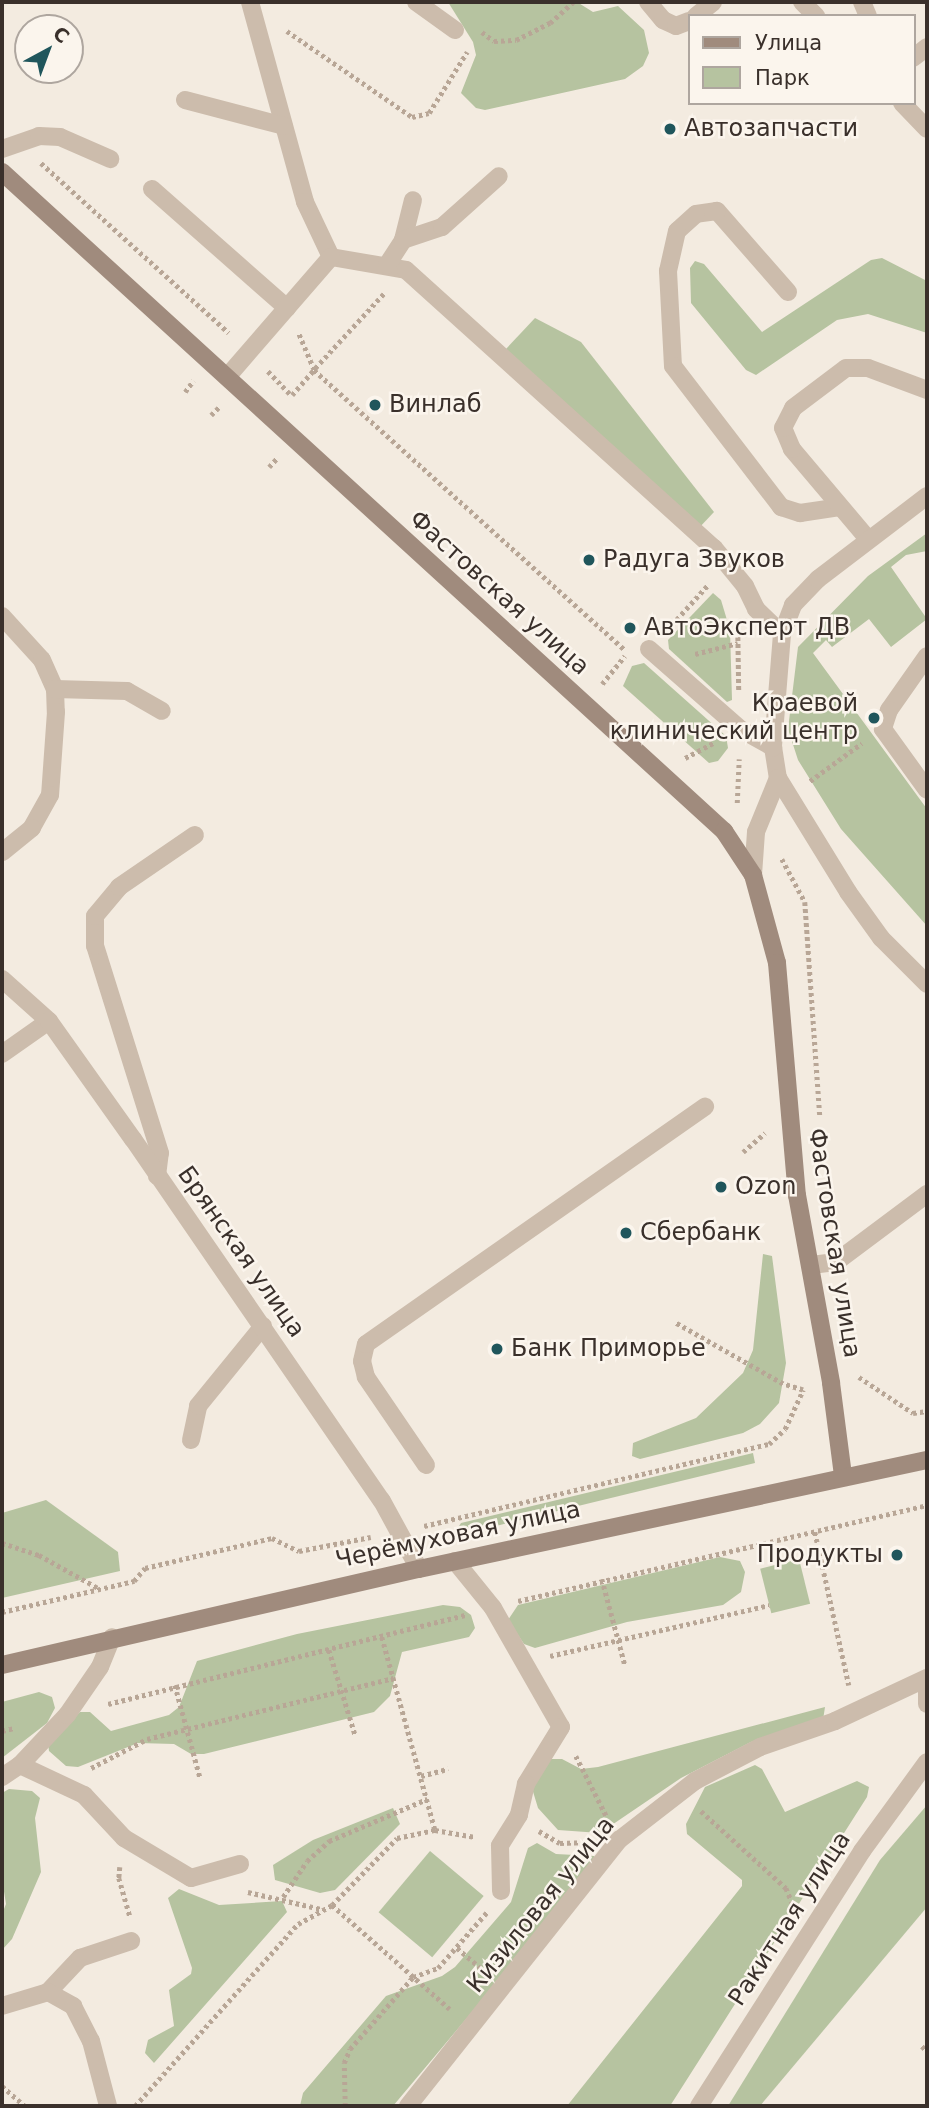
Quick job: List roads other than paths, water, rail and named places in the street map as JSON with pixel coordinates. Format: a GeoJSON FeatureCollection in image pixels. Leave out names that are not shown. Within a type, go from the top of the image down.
{"type":"FeatureCollection","features":[{"type":"Feature","properties":{"kind":"main road","name":"Фастовская улица"},"geometry":{"type":"LineString","coordinates":[[2,172],[724,831],[752,874],[777,963],[797,1195],[811,1265],[843,1475]]}},
{"type":"Feature","properties":{"kind":"main road","name":"Черёмуховая улица"},"geometry":{"type":"LineString","coordinates":[[2,1665],[112,1637],[843,1475],[927,1460]]}},
{"type":"Feature","properties":{"kind":"street"},"geometry":{"type":"LineString","coordinates":[[416,2],[455,30]]}},
{"type":"Feature","properties":{"kind":"street"},"geometry":{"type":"LineString","coordinates":[[648,2],[663,20],[676,26],[688,21]]}},
{"type":"Feature","properties":{"kind":"street"},"geometry":{"type":"LineString","coordinates":[[698,14],[713,2]]}},
{"type":"Feature","properties":{"kind":"street"},"geometry":{"type":"LineString","coordinates":[[250,3],[305,202],[331,257],[368,267],[387,265],[406,270],[729,563],[756,609],[782,634]]}},
{"type":"Feature","properties":{"kind":"street"},"geometry":{"type":"LineString","coordinates":[[185,100],[284,126]]}},
{"type":"Feature","properties":{"kind":"street"},"geometry":{"type":"LineString","coordinates":[[915,101],[927,116]]}},
{"type":"Feature","properties":{"kind":"street"},"geometry":{"type":"LineString","coordinates":[[904,105],[927,129]]}},
{"type":"Feature","properties":{"kind":"street"},"geometry":{"type":"LineString","coordinates":[[10,146],[39,136],[60,137],[110,159]]}},
{"type":"Feature","properties":{"kind":"street"},"geometry":{"type":"LineString","coordinates":[[403,240],[442,227],[499,176]]}},
{"type":"Feature","properties":{"kind":"street"},"geometry":{"type":"LineString","coordinates":[[152,188],[287,308]]}},
{"type":"Feature","properties":{"kind":"street"},"geometry":{"type":"LineString","coordinates":[[387,265],[403,240],[413,200]]}},
{"type":"Feature","properties":{"kind":"street"},"geometry":{"type":"LineString","coordinates":[[788,292],[717,211],[696,214],[677,231],[668,271],[673,366],[781,507],[800,513],[840,507]]}},
{"type":"Feature","properties":{"kind":"street"},"geometry":{"type":"LineString","coordinates":[[227,377],[331,257]]}},
{"type":"Feature","properties":{"kind":"street"},"geometry":{"type":"LineString","coordinates":[[868,539],[792,449],[783,428],[793,408],[846,368],[868,368],[927,390]]}},
{"type":"Feature","properties":{"kind":"street"},"geometry":{"type":"LineString","coordinates":[[927,496],[868,539],[793,605],[782,634],[773,747],[778,778],[848,892],[881,938],[927,984]]}},
{"type":"Feature","properties":{"kind":"street"},"geometry":{"type":"LineString","coordinates":[[2,616],[43,660],[55,689],[51,795],[33,828],[2,852]]}},
{"type":"Feature","properties":{"kind":"street"},"geometry":{"type":"LineString","coordinates":[[649,649],[740,729],[773,747]]}},
{"type":"Feature","properties":{"kind":"street"},"geometry":{"type":"LineString","coordinates":[[927,656],[889,710],[883,729],[927,790]]}},
{"type":"Feature","properties":{"kind":"street"},"geometry":{"type":"LineString","coordinates":[[55,689],[127,691],[162,711]]}},
{"type":"Feature","properties":{"kind":"street"},"geometry":{"type":"LineString","coordinates":[[752,874],[756,832],[778,778]]}},
{"type":"Feature","properties":{"kind":"street"},"geometry":{"type":"LineString","coordinates":[[157,1176],[160,1153],[95,946],[94,916],[119,887],[195,835]]}},
{"type":"Feature","properties":{"kind":"street","name":"Брянская улица"},"geometry":{"type":"LineString","coordinates":[[2,979],[49,1021],[263,1326],[400,1531],[419,1569]]}},
{"type":"Feature","properties":{"kind":"street"},"geometry":{"type":"LineString","coordinates":[[2,1054],[49,1021]]}},
{"type":"Feature","properties":{"kind":"street"},"geometry":{"type":"LineString","coordinates":[[426,1465],[366,1377],[362,1361],[366,1344],[705,1107]]}},
{"type":"Feature","properties":{"kind":"street"},"geometry":{"type":"LineString","coordinates":[[811,1265],[836,1262],[927,1194]]}},
{"type":"Feature","properties":{"kind":"street"},"geometry":{"type":"LineString","coordinates":[[191,1440],[198,1406],[263,1326]]}},
{"type":"Feature","properties":{"kind":"street"},"geometry":{"type":"LineString","coordinates":[[455,1561],[493,1608],[561,1727],[526,1784],[519,1815],[500,1846],[501,1891]]}},
{"type":"Feature","properties":{"kind":"street"},"geometry":{"type":"LineString","coordinates":[[2,1777],[20,1765],[67,1715],[100,1667],[112,1637]]}},
{"type":"Feature","properties":{"kind":"street","name":"Кизиловая улица"},"geometry":{"type":"LineString","coordinates":[[408,2106],[619,1840],[680,1793],[760,1747],[855,1712],[927,1678]]}},
{"type":"Feature","properties":{"kind":"street"},"geometry":{"type":"LineString","coordinates":[[927,1684],[927,1704]]}},
{"type":"Feature","properties":{"kind":"street","name":"Ракитная улица"},"geometry":{"type":"LineString","coordinates":[[699,2106],[862,1851],[927,1762]]}},
{"type":"Feature","properties":{"kind":"street"},"geometry":{"type":"LineString","coordinates":[[20,1765],[62,1782],[84,1795],[124,1838],[191,1878],[240,1864]]}},
{"type":"Feature","properties":{"kind":"street"},"geometry":{"type":"LineString","coordinates":[[2,2006],[48,1992],[80,1958],[131,1941]]}},
{"type":"Feature","properties":{"kind":"street"},"geometry":{"type":"LineString","coordinates":[[48,1992],[73,2006],[91,2040],[108,2106]]}},
{"type":"Feature","properties":{"kind":"place","name":"Автозапчасти"},"geometry":{"type":"Point","coordinates":[670,129]}},
{"type":"Feature","properties":{"kind":"place","name":"Винлаб"},"geometry":{"type":"Point","coordinates":[375,405]}},
{"type":"Feature","properties":{"kind":"place","name":"Радуга Звуков"},"geometry":{"type":"Point","coordinates":[589,560]}},
{"type":"Feature","properties":{"kind":"place","name":"АвтоЭксперт ДВ"},"geometry":{"type":"Point","coordinates":[630,628]}},
{"type":"Feature","properties":{"kind":"place","name":"Краевой клинический центр"},"geometry":{"type":"Point","coordinates":[874,718]}},
{"type":"Feature","properties":{"kind":"place","name":"Ozon"},"geometry":{"type":"Point","coordinates":[721,1187]}},
{"type":"Feature","properties":{"kind":"place","name":"Сбербанк"},"geometry":{"type":"Point","coordinates":[626,1233]}},
{"type":"Feature","properties":{"kind":"place","name":"Банк Приморье"},"geometry":{"type":"Point","coordinates":[497,1349]}},
{"type":"Feature","properties":{"kind":"place","name":"Продукты"},"geometry":{"type":"Point","coordinates":[897,1555]}}]}
